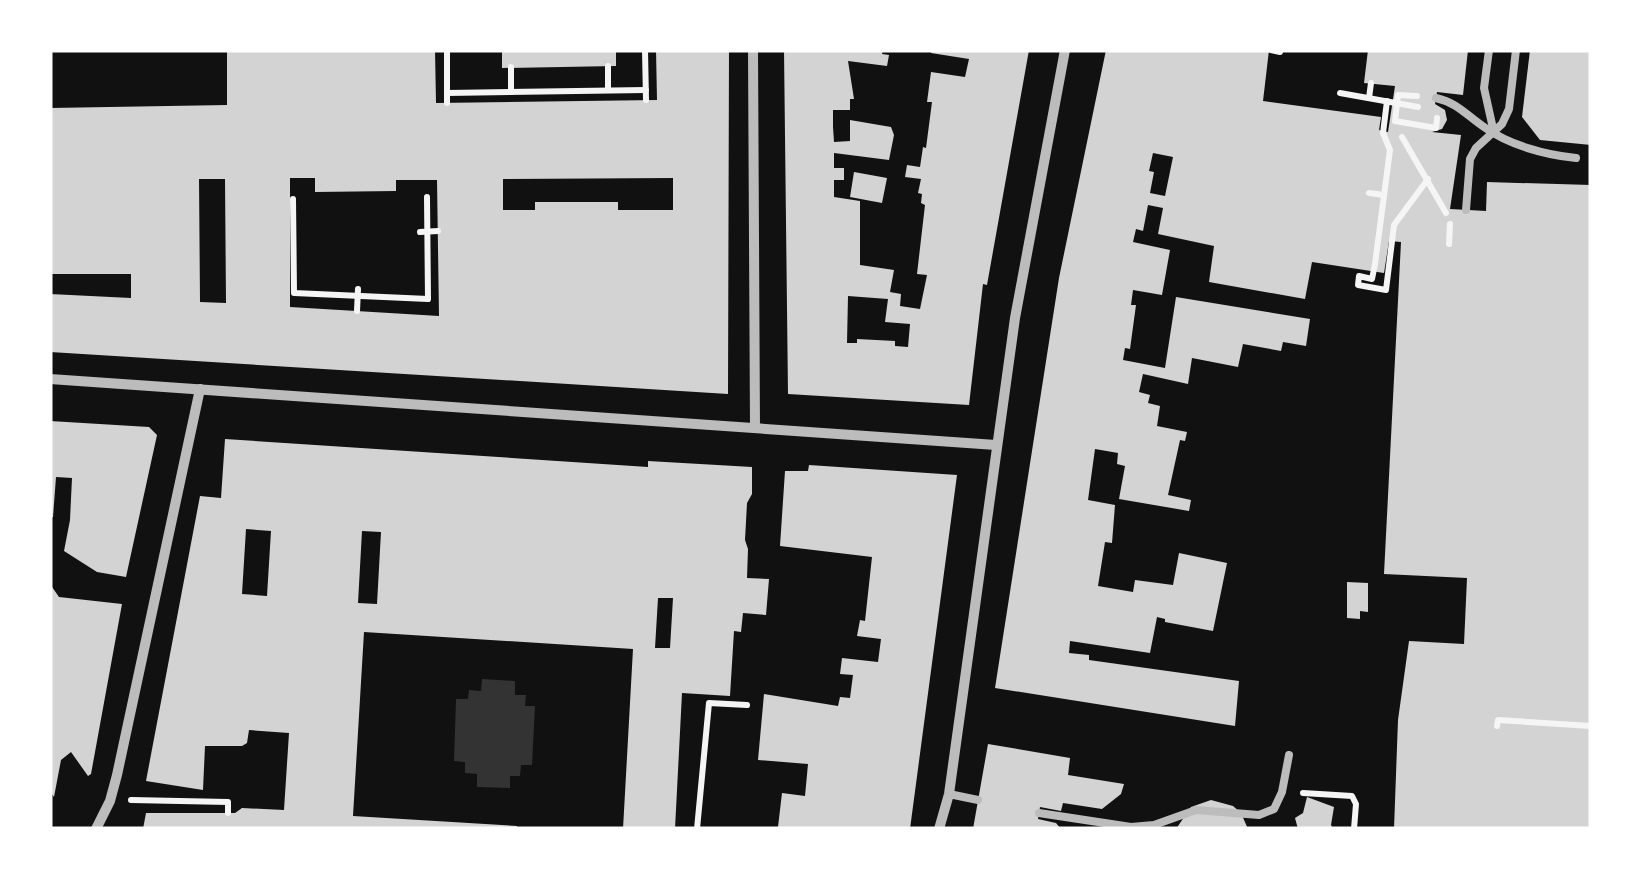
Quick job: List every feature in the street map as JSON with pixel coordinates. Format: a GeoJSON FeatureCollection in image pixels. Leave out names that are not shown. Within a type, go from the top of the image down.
{"type":"FeatureCollection","features":[{"type":"Feature","properties":{"kind":"street"},"geometry":{"type":"LineString","coordinates":[[754,50],[755,428]]}},
{"type":"Feature","properties":{"kind":"street"},"geometry":{"type":"LineString","coordinates":[[939,829],[949,794],[996,445],[1031,223],[1065,50]]}},
{"type":"Feature","properties":{"kind":"street"},"geometry":{"type":"LineString","coordinates":[[50,379],[996,445]]}},
{"type":"Feature","properties":{"kind":"street"},"geometry":{"type":"LineString","coordinates":[[96,829],[110,801],[117,774],[200,390]]}},
{"type":"Feature","properties":{"kind":"lane"},"geometry":{"type":"LineString","coordinates":[[1489,50],[1484,88],[1494,133]]}},
{"type":"Feature","properties":{"kind":"lane"},"geometry":{"type":"LineString","coordinates":[[1466,210],[1470,159],[1476,148],[1494,133],[1508,109],[1516,50]]}},
{"type":"Feature","properties":{"kind":"lane"},"geometry":{"type":"LineString","coordinates":[[1436,98],[1453,102],[1494,133],[1549,156],[1576,158]]}},
{"type":"Feature","properties":{"kind":"lane"},"geometry":{"type":"LineString","coordinates":[[1039,814],[1131,827],[1154,825],[1196,810],[1258,815],[1274,809],[1284,789],[1290,756]]}},
{"type":"Feature","properties":{"kind":"lane"},"geometry":{"type":"LineString","coordinates":[[949,794],[978,800]]}},
{"type":"Feature","properties":{"kind":"path"},"geometry":{"type":"LineString","coordinates":[[447,50],[447,103]]}},
{"type":"Feature","properties":{"kind":"path"},"geometry":{"type":"LineString","coordinates":[[645,50],[646,100]]}},
{"type":"Feature","properties":{"kind":"path"},"geometry":{"type":"LineString","coordinates":[[1271,50],[1280,52]]}},
{"type":"Feature","properties":{"kind":"path"},"geometry":{"type":"LineString","coordinates":[[608,66],[608,90]]}},
{"type":"Feature","properties":{"kind":"path"},"geometry":{"type":"LineString","coordinates":[[511,67],[511,92]]}},
{"type":"Feature","properties":{"kind":"path"},"geometry":{"type":"LineString","coordinates":[[1369,98],[1370,83]]}},
{"type":"Feature","properties":{"kind":"path"},"geometry":{"type":"LineString","coordinates":[[447,93],[646,90]]}},
{"type":"Feature","properties":{"kind":"path"},"geometry":{"type":"LineString","coordinates":[[1340,93],[1392,104]]}},
{"type":"Feature","properties":{"kind":"path"},"geometry":{"type":"LineString","coordinates":[[1392,104],[1395,121],[1436,128]]}},
{"type":"Feature","properties":{"kind":"path"},"geometry":{"type":"LineString","coordinates":[[1392,104],[1383,133],[1390,150],[1372,279],[1359,276],[1358,286],[1386,290],[1394,225],[1428,179]]}},
{"type":"Feature","properties":{"kind":"path"},"geometry":{"type":"LineString","coordinates":[[1402,137],[1442,208]]}},
{"type":"Feature","properties":{"kind":"path"},"geometry":{"type":"LineString","coordinates":[[1370,193],[1384,195]]}},
{"type":"Feature","properties":{"kind":"path"},"geometry":{"type":"LineString","coordinates":[[294,199],[294,293],[428,298],[424,266],[427,197]]}},
{"type":"Feature","properties":{"kind":"path"},"geometry":{"type":"LineString","coordinates":[[420,232],[438,231]]}},
{"type":"Feature","properties":{"kind":"path"},"geometry":{"type":"LineString","coordinates":[[357,311],[358,289]]}},
{"type":"Feature","properties":{"kind":"path"},"geometry":{"type":"LineString","coordinates":[[697,829],[709,703],[747,705]]}},
{"type":"Feature","properties":{"kind":"path"},"geometry":{"type":"LineString","coordinates":[[1497,726],[1498,720],[1591,726]]}},
{"type":"Feature","properties":{"kind":"path"},"geometry":{"type":"LineString","coordinates":[[1324,795],[1355,798],[1354,829]]}},
{"type":"Feature","properties":{"kind":"path"},"geometry":{"type":"LineString","coordinates":[[152,799],[228,802],[228,814]]}},
{"type":"Feature","properties":{"kind":"shaded area"},"geometry":{"type":"Polygon","coordinates":[[[482,679],[515,681],[515,695],[526,695],[525,706],[535,706],[532,765],[521,765],[520,776],[510,776],[510,788],[477,787],[477,774],[465,773],[465,762],[454,761],[456,699],[468,699],[469,690],[481,691],[482,679]]]}},
{"type":"Feature","properties":{"kind":"building"},"geometry":{"type":"Polygon","coordinates":[[[227,50],[435,50],[436,103],[657,100],[656,50],[729,50],[728,394],[50,352],[50,294],[131,298],[131,274],[50,274],[50,108],[227,105],[227,50]],[[290,178],[290,307],[439,316],[437,180],[396,180],[396,191],[315,192],[315,178],[290,178]],[[673,178],[503,179],[503,210],[535,210],[535,202],[618,202],[618,210],[673,210],[673,178]],[[199,179],[200,302],[226,303],[225,179],[199,179]]]}},
{"type":"Feature","properties":{"kind":"building"},"geometry":{"type":"Polygon","coordinates":[[[502,50],[616,50],[616,66],[502,68],[502,50]]]}},
{"type":"Feature","properties":{"kind":"building"},"geometry":{"type":"Polygon","coordinates":[[[784,50],[883,50],[882,54],[889,55],[887,66],[848,61],[854,99],[850,99],[850,110],[833,110],[833,127],[834,142],[850,141],[850,120],[891,127],[894,135],[889,160],[834,153],[834,168],[844,168],[844,180],[834,180],[834,197],[860,201],[860,265],[894,270],[890,292],[901,294],[900,306],[920,309],[927,275],[917,274],[925,205],[918,193],[921,179],[905,177],[907,165],[920,167],[923,147],[926,148],[931,72],[965,77],[969,59],[931,53],[932,50],[1029,50],[987,285],[983,284],[969,405],[788,394],[784,50]],[[848,296],[847,343],[857,343],[857,339],[895,341],[895,346],[908,347],[910,324],[885,322],[888,299],[848,296]]]}},
{"type":"Feature","properties":{"kind":"building"},"geometry":{"type":"Polygon","coordinates":[[[1106,50],[1269,50],[1263,101],[1381,117],[1379,130],[1388,132],[1395,86],[1364,83],[1368,50],[1468,50],[1463,95],[1437,92],[1435,104],[1445,110],[1447,120],[1442,129],[1432,132],[1461,135],[1450,209],[1486,211],[1487,182],[1591,185],[1591,829],[1394,829],[1398,720],[1409,641],[1464,644],[1467,578],[1384,574],[1401,242],[1389,241],[1384,273],[1312,262],[1305,299],[1209,282],[1214,246],[1158,234],[1163,208],[1148,205],[1143,231],[1136,229],[1133,242],[1170,250],[1162,295],[1133,290],[1131,305],[1136,305],[1130,349],[1125,348],[1123,360],[1165,368],[1176,297],[1310,319],[1306,346],[1283,342],[1281,351],[1243,344],[1238,367],[1192,358],[1188,384],[1143,374],[1139,392],[1150,395],[1148,403],[1160,406],[1157,426],[1187,432],[1185,441],[1180,440],[1168,495],[1191,500],[1189,511],[1119,499],[1125,466],[1117,464],[1118,453],[1095,449],[1088,500],[1115,505],[1112,543],[1105,542],[1098,586],[1133,592],[1135,580],[1173,585],[1179,553],[1227,563],[1213,631],[1157,617],[1150,653],[1070,641],[1069,653],[1089,655],[1089,660],[1239,681],[1235,726],[995,688],[1059,278],[1106,50]],[[1153,153],[1150,193],[1165,196],[1173,157],[1153,153]]]}},
{"type":"Feature","properties":{"kind":"building"},"geometry":{"type":"Polygon","coordinates":[[[1530,50],[1591,50],[1591,145],[1540,140],[1522,117],[1530,50]]]}},
{"type":"Feature","properties":{"kind":"building"},"geometry":{"type":"Polygon","coordinates":[[[854,172],[887,178],[882,203],[850,197],[854,172]]]}},
{"type":"Feature","properties":{"kind":"building"},"geometry":{"type":"Polygon","coordinates":[[[50,421],[149,427],[157,435],[126,577],[97,572],[64,551],[72,478],[56,477],[50,517],[50,421]]]}},
{"type":"Feature","properties":{"kind":"building"},"geometry":{"type":"Polygon","coordinates":[[[225,439],[648,467],[648,461],[752,467],[745,540],[747,578],[769,579],[766,615],[743,613],[741,632],[734,631],[730,696],[682,693],[675,829],[623,829],[633,649],[364,632],[353,816],[517,829],[143,829],[146,813],[284,810],[289,733],[249,730],[247,743],[242,746],[205,746],[203,790],[146,781],[200,496],[221,498],[225,439]],[[246,529],[242,594],[267,596],[271,531],[246,529]],[[362,531],[358,603],[377,604],[381,532],[362,531]],[[658,598],[655,648],[670,648],[673,598],[658,598]]]}},
{"type":"Feature","properties":{"kind":"building"},"geometry":{"type":"Polygon","coordinates":[[[809,465],[957,475],[910,829],[778,827],[782,793],[805,796],[808,764],[758,760],[764,694],[838,706],[840,697],[850,698],[853,675],[840,674],[842,658],[878,662],[881,639],[857,636],[860,620],[865,621],[872,557],[780,546],[785,471],[808,471],[809,465]]]}},
{"type":"Feature","properties":{"kind":"building"},"geometry":{"type":"Polygon","coordinates":[[[1347,582],[1368,583],[1368,612],[1360,611],[1360,619],[1347,618],[1347,582]]]}},
{"type":"Feature","properties":{"kind":"building"},"geometry":{"type":"Polygon","coordinates":[[[50,584],[59,597],[122,604],[91,774],[88,776],[71,752],[61,760],[54,797],[50,791],[50,584]]]}},
{"type":"Feature","properties":{"kind":"building"},"geometry":{"type":"Polygon","coordinates":[[[988,744],[1070,758],[1068,775],[1124,784],[1121,794],[1102,809],[1063,803],[1061,811],[1040,807],[1038,819],[1056,823],[1061,829],[973,829],[988,744]]]}},
{"type":"Feature","properties":{"kind":"building"},"geometry":{"type":"Polygon","coordinates":[[[1307,797],[1334,807],[1333,829],[1298,829],[1295,818],[1303,813],[1307,797]]]}},
{"type":"Feature","properties":{"kind":"building"},"geometry":{"type":"Polygon","coordinates":[[[1211,800],[1233,806],[1248,829],[1176,829],[1191,807],[1211,800]]]}}]}
